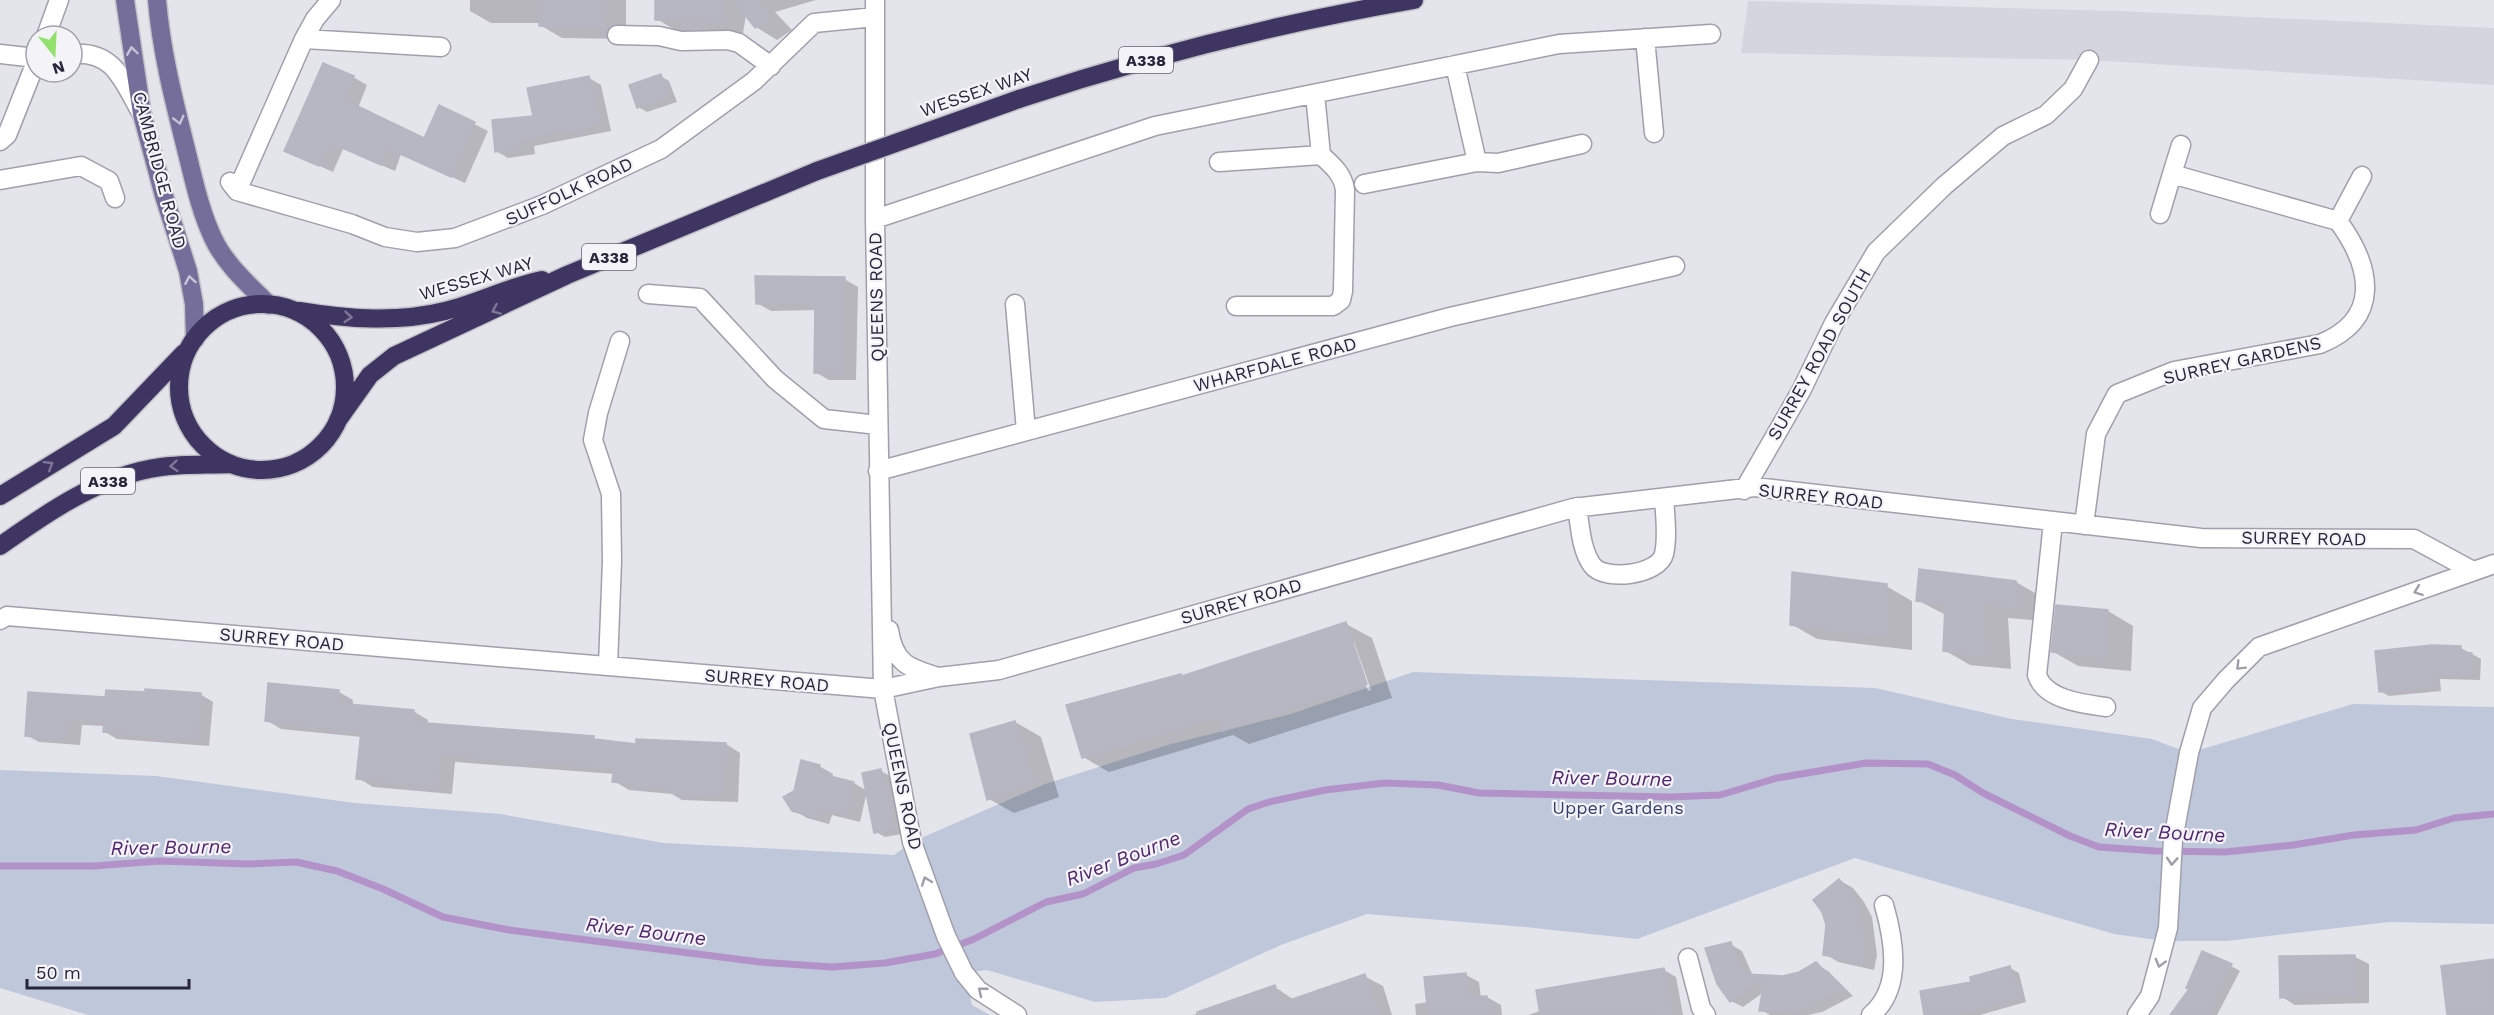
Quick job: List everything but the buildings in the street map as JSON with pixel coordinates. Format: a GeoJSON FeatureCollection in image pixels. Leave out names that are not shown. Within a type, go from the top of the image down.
{"type":"FeatureCollection","features":[{"type":"Feature","properties":{"kind":"highway","name":"WESSEX WAY"},"geometry":{"type":"LineString","coordinates":[[338,420],[370,375],[394,356],[567,275],[817,171],[1086,77],[1275,27],[1414,0]]}},
{"type":"Feature","properties":{"kind":"highway","name":"WESSEX WAY"},"geometry":{"type":"LineString","coordinates":[[290,309],[350,317],[405,319],[446,311],[519,285],[567,275]]}},
{"type":"Feature","properties":{"kind":"highway"},"geometry":{"type":"LineString","coordinates":[[269,305],[290,309],[321,329],[335,349],[342,366],[344,384],[342,408],[338,420],[320,446],[294,463],[263,470],[232,464],[214,455],[199,442],[184,416],[179,386],[182,366],[192,343],[206,326],[235,308],[269,305]]}},
{"type":"Feature","properties":{"kind":"highway","name":"A338"},"geometry":{"type":"LineString","coordinates":[[0,496],[114,426],[192,343]]}},
{"type":"Feature","properties":{"kind":"highway","name":"A338"},"geometry":{"type":"LineString","coordinates":[[0,546],[75,498],[124,476],[168,466],[232,464]]}},
{"type":"Feature","properties":{"kind":"main road","name":"CAMBRIDGE ROAD"},"geometry":{"type":"LineString","coordinates":[[125,0],[142,114],[164,196],[188,271],[194,304],[192,343]]}},
{"type":"Feature","properties":{"kind":"main road","name":"CAMBRIDGE ROAD"},"geometry":{"type":"LineString","coordinates":[[157,0],[173,99],[199,202],[213,240],[238,274],[269,305]]}},
{"type":"Feature","properties":{"kind":"street"},"geometry":{"type":"LineString","coordinates":[[50,24],[59,0]]}},
{"type":"Feature","properties":{"kind":"street"},"geometry":{"type":"LineString","coordinates":[[330,0],[315,19],[304,39],[441,48]]}},
{"type":"Feature","properties":{"kind":"street","name":"SUFFOLK ROAD"},"geometry":{"type":"LineString","coordinates":[[304,39],[233,187],[352,224],[385,237],[417,242],[455,238],[542,205],[661,148],[754,81],[814,23],[875,8]]}},
{"type":"Feature","properties":{"kind":"street","name":"QUEENS ROAD"},"geometry":{"type":"LineString","coordinates":[[875,8],[875,219],[883,689],[912,842],[946,936],[964,973],[978,990],[1017,1015]]}},
{"type":"Feature","properties":{"kind":"street"},"geometry":{"type":"LineString","coordinates":[[875,219],[1155,126],[1559,44],[1711,34]]}},
{"type":"Feature","properties":{"kind":"street"},"geometry":{"type":"LineString","coordinates":[[617,35],[659,36],[681,41],[728,40],[739,42],[771,66]]}},
{"type":"Feature","properties":{"kind":"street"},"geometry":{"type":"LineString","coordinates":[[1645,38],[1654,134]]}},
{"type":"Feature","properties":{"kind":"street"},"geometry":{"type":"LineString","coordinates":[[0,54],[24,58]]}},
{"type":"Feature","properties":{"kind":"street"},"geometry":{"type":"LineString","coordinates":[[84,54],[94,54],[111,63],[142,114]]}},
{"type":"Feature","properties":{"kind":"street","name":"SURREY ROAD SOUTH"},"geometry":{"type":"LineString","coordinates":[[1744,489],[1800,391],[1834,323],[1876,252],[1944,186],[2003,136],[2046,115],[2073,89],[2089,60]]}},
{"type":"Feature","properties":{"kind":"street"},"geometry":{"type":"LineString","coordinates":[[1455,64],[1477,162]]}},
{"type":"Feature","properties":{"kind":"street"},"geometry":{"type":"LineString","coordinates":[[0,141],[8,135],[27,84]]}},
{"type":"Feature","properties":{"kind":"street"},"geometry":{"type":"LineString","coordinates":[[1236,306],[1332,306],[1341,300],[1344,181],[1321,155],[1315,93]]}},
{"type":"Feature","properties":{"kind":"street"},"geometry":{"type":"LineString","coordinates":[[1364,184],[1477,162],[1498,163],[1582,144]]}},
{"type":"Feature","properties":{"kind":"street"},"geometry":{"type":"LineString","coordinates":[[2160,214],[2181,145]]}},
{"type":"Feature","properties":{"kind":"street"},"geometry":{"type":"LineString","coordinates":[[1219,162],[1321,155]]}},
{"type":"Feature","properties":{"kind":"street"},"geometry":{"type":"LineString","coordinates":[[0,180],[81,166],[109,181],[115,198]]}},
{"type":"Feature","properties":{"kind":"street"},"geometry":{"type":"LineString","coordinates":[[2172,174],[2338,221],[2362,176]]}},
{"type":"Feature","properties":{"kind":"street","name":"SURREY GARDENS"},"geometry":{"type":"LineString","coordinates":[[2084,525],[2096,434],[2117,394],[2174,371],[2320,344],[2336,338],[2354,323],[2364,300],[2365,273],[2352,242],[2338,221]]}},
{"type":"Feature","properties":{"kind":"street","name":"WHARFDALE ROAD"},"geometry":{"type":"LineString","coordinates":[[878,471],[1450,317],[1675,266]]}},
{"type":"Feature","properties":{"kind":"street"},"geometry":{"type":"LineString","coordinates":[[648,294],[700,298],[775,379],[824,419],[878,425]]}},
{"type":"Feature","properties":{"kind":"street"},"geometry":{"type":"LineString","coordinates":[[1015,304],[1026,431]]}},
{"type":"Feature","properties":{"kind":"street"},"geometry":{"type":"LineString","coordinates":[[608,666],[612,561],[611,494],[592,440],[598,413],[621,341]]}},
{"type":"Feature","properties":{"kind":"street","name":"SURREY ROAD"},"geometry":{"type":"LineString","coordinates":[[0,620],[7,615],[883,689],[939,677],[999,670],[1577,507],[1755,487],[2202,537],[2414,539],[2473,571]]}},
{"type":"Feature","properties":{"kind":"street"},"geometry":{"type":"LineString","coordinates":[[1577,507],[1583,542],[1591,565],[1596,570],[1615,575],[1647,571],[1659,564],[1664,554],[1664,498]]}},
{"type":"Feature","properties":{"kind":"street"},"geometry":{"type":"LineString","coordinates":[[2053,522],[2037,675],[2040,683],[2051,692],[2077,702],[2106,707]]}},
{"type":"Feature","properties":{"kind":"street"},"geometry":{"type":"LineString","coordinates":[[2137,1015],[2150,996],[2168,928],[2174,840],[2188,753],[2202,708],[2259,647],[2494,564]]}},
{"type":"Feature","properties":{"kind":"street","name":"QUEENS ROAD"},"geometry":{"type":"LineString","coordinates":[[883,593],[890,638],[896,657],[913,669],[939,677]]}},
{"type":"Feature","properties":{"kind":"street"},"geometry":{"type":"LineString","coordinates":[[1871,1015],[1888,995],[1892,979],[1891,931],[1884,904]]}},
{"type":"Feature","properties":{"kind":"street"},"geometry":{"type":"LineString","coordinates":[[1688,958],[1701,1008],[1706,1015]]}},
{"type":"Feature","properties":{"kind":"shaded area"},"geometry":{"type":"Polygon","coordinates":[[[1748,1],[2119,11],[2494,28],[2494,85],[2089,60],[1741,53],[1748,1]]]}},
{"type":"Feature","properties":{"kind":"green space","name":"Upper Gardens"},"geometry":{"type":"Polygon","coordinates":[[[1413,672],[1875,688],[2012,719],[2152,739],[2189,753],[2353,704],[2494,707],[2494,924],[2389,922],[2226,941],[2165,941],[2114,934],[1855,858],[1637,939],[1367,914],[1281,945],[1165,998],[1095,1002],[987,970],[964,973],[972,1005],[990,1015],[88,1015],[0,988],[0,770],[156,776],[355,803],[500,814],[664,843],[894,855],[912,842],[1045,784],[1171,744],[1291,714],[1413,672]]]}},
{"type":"Feature","properties":{"kind":"waterway","name":"River Bourne"},"geometry":{"type":"LineString","coordinates":[[0,866],[94,866],[159,861],[248,864],[296,862],[337,871],[383,889],[443,917],[509,930],[760,962],[832,967],[885,963],[935,954],[974,939],[1046,902],[1083,894],[1134,868],[1184,855],[1248,809],[1325,790],[1385,783],[1438,785],[1479,793],[1671,797],[1720,795],[1777,778],[1866,763],[1928,764],[1955,775],[1983,793],[2070,836],[2099,847],[2156,851],[2225,852],[2293,845],[2354,835],[2416,830],[2454,818],[2494,814]]}}]}
